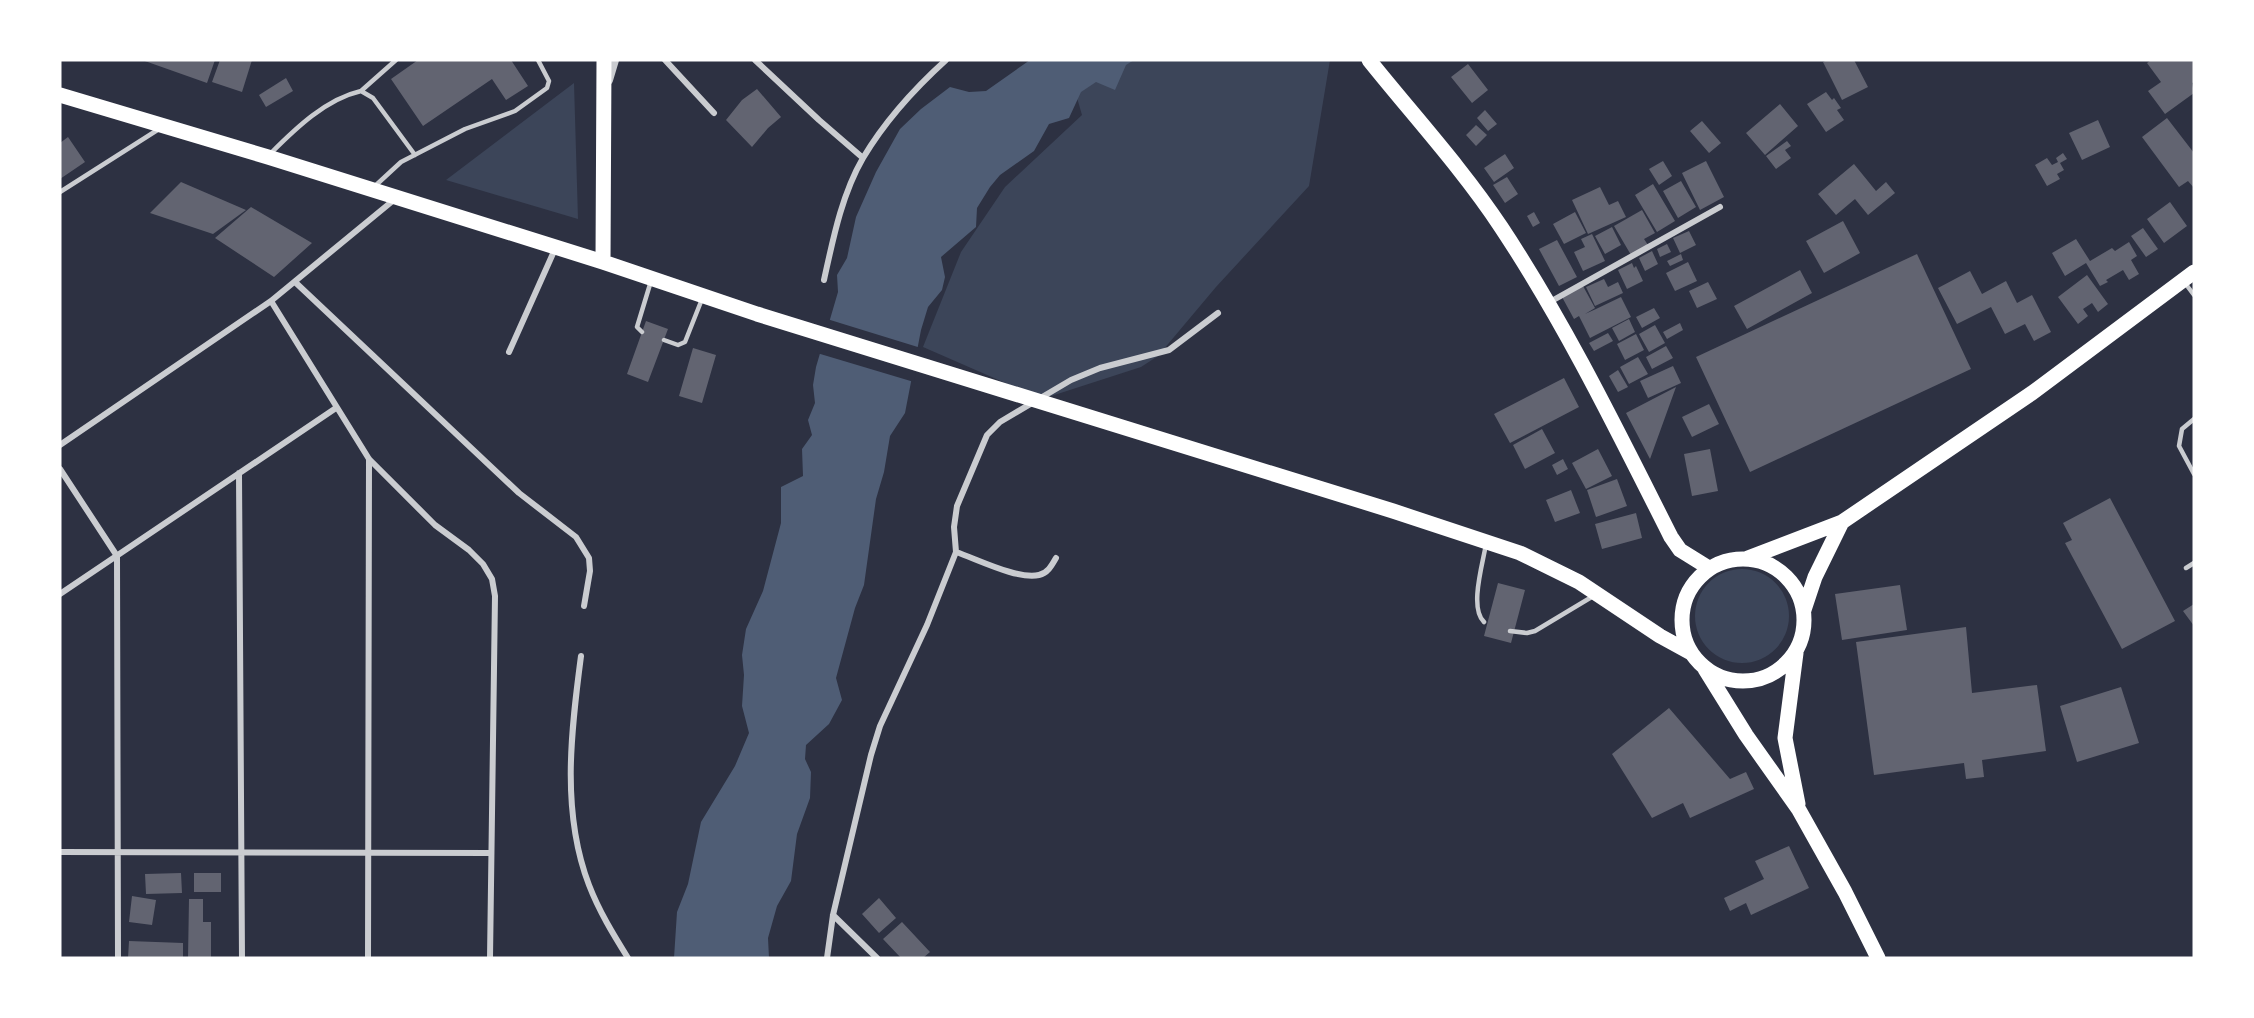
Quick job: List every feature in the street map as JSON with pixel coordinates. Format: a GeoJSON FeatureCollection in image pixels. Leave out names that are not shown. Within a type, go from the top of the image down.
{"type":"FeatureCollection","features":[{"type":"Feature","properties":{"kind":"main road"},"geometry":{"type":"LineString","coordinates":[[603,262],[604,60]]}},
{"type":"Feature","properties":{"kind":"main road"},"geometry":{"type":"LineString","coordinates":[[1369,60],[1458,168],[1501,227],[1548,303],[1618,432],[1671,537],[1680,550],[1709,567]]}},
{"type":"Feature","properties":{"kind":"main road"},"geometry":{"type":"LineString","coordinates":[[60,95],[268,157],[603,262],[757,314],[1520,553],[1597,594],[1660,636],[1691,652]]}},
{"type":"Feature","properties":{"kind":"main road"},"geometry":{"type":"LineString","coordinates":[[1878,958],[1845,892],[1799,810],[1691,652],[1683,635],[1682,616],[1686,597],[1695,580],[1709,567],[1728,560],[1748,558],[1842,522],[2032,393],[2189,276]]}},
{"type":"Feature","properties":{"kind":"main road"},"geometry":{"type":"LineString","coordinates":[[1799,810],[1785,738],[1796,651],[1803,631],[1804,610],[1815,577],[1842,522]]}},
{"type":"Feature","properties":{"kind":"main road"},"geometry":{"type":"LineString","coordinates":[[1748,558],[1767,563],[1784,574],[1797,590],[1804,610]]}},
{"type":"Feature","properties":{"kind":"main road"},"geometry":{"type":"LineString","coordinates":[[1703,667],[1722,678],[1743,682],[1764,678],[1783,667],[1796,651]]}},
{"type":"Feature","properties":{"kind":"street"},"geometry":{"type":"LineString","coordinates":[[604,93],[614,60]]}},
{"type":"Feature","properties":{"kind":"street"},"geometry":{"type":"LineString","coordinates":[[665,60],[714,113]]}},
{"type":"Feature","properties":{"kind":"street"},"geometry":{"type":"LineString","coordinates":[[755,60],[863,158]]}},
{"type":"Feature","properties":{"kind":"street"},"geometry":{"type":"LineString","coordinates":[[824,280],[840,217],[863,158],[902,104],[946,60]]}},
{"type":"Feature","properties":{"kind":"street"},"geometry":{"type":"LineString","coordinates":[[60,445],[271,301],[396,198]]}},
{"type":"Feature","properties":{"kind":"street"},"geometry":{"type":"LineString","coordinates":[[1548,303],[1720,207]]}},
{"type":"Feature","properties":{"kind":"street"},"geometry":{"type":"LineString","coordinates":[[509,352],[555,248]]}},
{"type":"Feature","properties":{"kind":"street"},"geometry":{"type":"LineString","coordinates":[[296,282],[519,493],[576,537],[590,558],[584,606]]}},
{"type":"Feature","properties":{"kind":"street"},"geometry":{"type":"LineString","coordinates":[[271,301],[369,459],[435,525],[469,550],[483,564],[492,579],[495,596],[490,958]]}},
{"type":"Feature","properties":{"kind":"street"},"geometry":{"type":"LineString","coordinates":[[827,958],[833,915],[862,789],[877,736],[927,625],[956,552],[954,527],[957,506],[987,435],[1000,422],[1071,380],[1100,368],[1169,350],[1218,313]]}},
{"type":"Feature","properties":{"kind":"street"},"geometry":{"type":"LineString","coordinates":[[60,594],[336,408]]}},
{"type":"Feature","properties":{"kind":"street"},"geometry":{"type":"LineString","coordinates":[[368,958],[369,459]]}},
{"type":"Feature","properties":{"kind":"street"},"geometry":{"type":"LineString","coordinates":[[60,469],[117,556],[118,958]]}},
{"type":"Feature","properties":{"kind":"street"},"geometry":{"type":"LineString","coordinates":[[239,473],[242,958]]}},
{"type":"Feature","properties":{"kind":"street"},"geometry":{"type":"LineString","coordinates":[[956,552],[1008,571],[1027,575],[1045,572],[1050,569],[1056,558]]}},
{"type":"Feature","properties":{"kind":"street"},"geometry":{"type":"LineString","coordinates":[[581,656],[574,712],[570,800],[588,883],[604,919],[628,958]]}},
{"type":"Feature","properties":{"kind":"street"},"geometry":{"type":"LineString","coordinates":[[60,852],[490,852]]}},
{"type":"Feature","properties":{"kind":"street"},"geometry":{"type":"LineString","coordinates":[[833,915],[877,958]]}},
{"type":"Feature","properties":{"kind":"lane"},"geometry":{"type":"LineString","coordinates":[[268,157],[297,128],[349,94],[361,91],[396,60]]}},
{"type":"Feature","properties":{"kind":"lane"},"geometry":{"type":"LineString","coordinates":[[371,190],[401,162],[465,129],[515,111],[536,96],[547,87],[549,81],[538,60]]}},
{"type":"Feature","properties":{"kind":"lane"},"geometry":{"type":"LineString","coordinates":[[361,91],[373,98],[415,155]]}},
{"type":"Feature","properties":{"kind":"lane"},"geometry":{"type":"LineString","coordinates":[[60,192],[163,126]]}},
{"type":"Feature","properties":{"kind":"lane"},"geometry":{"type":"LineString","coordinates":[[2189,276],[2194,295]]}},
{"type":"Feature","properties":{"kind":"lane"},"geometry":{"type":"LineString","coordinates":[[642,332],[638,327],[651,278]]}},
{"type":"Feature","properties":{"kind":"lane"},"geometry":{"type":"LineString","coordinates":[[664,340],[678,345],[685,342],[704,296]]}},
{"type":"Feature","properties":{"kind":"lane"},"geometry":{"type":"LineString","coordinates":[[2194,419],[2182,429],[2179,446],[2194,474]]}},
{"type":"Feature","properties":{"kind":"lane"},"geometry":{"type":"LineString","coordinates":[[1484,622],[1480,618],[1476,604],[1487,543]]}},
{"type":"Feature","properties":{"kind":"lane"},"geometry":{"type":"LineString","coordinates":[[2186,568],[2194,563]]}},
{"type":"Feature","properties":{"kind":"lane"},"geometry":{"type":"LineString","coordinates":[[1510,631],[1527,633],[1535,631],[1597,594]]}},
{"type":"Feature","properties":{"kind":"shaded area"},"geometry":{"type":"Polygon","coordinates":[[[1030,60],[1134,60],[1126,65],[1115,90],[1096,82],[1081,92],[1069,118],[1049,124],[1034,151],[1000,175],[990,187],[977,208],[976,227],[941,257],[945,277],[942,290],[928,307],[921,330],[905,413],[890,436],[884,472],[876,499],[864,585],[855,608],[836,678],[842,700],[829,724],[806,745],[805,759],[811,772],[810,798],[797,834],[791,881],[777,906],[768,938],[769,958],[674,958],[677,912],[688,884],[701,822],[735,766],[749,733],[742,706],[744,675],[742,655],[746,629],[763,591],[781,523],[781,487],[803,476],[802,449],[812,435],[808,420],[815,403],[813,385],[816,367],[838,292],[837,275],[847,258],[856,217],[876,172],[900,129],[921,109],[950,87],[969,92],[986,91],[1030,60]]]}},
{"type":"Feature","properties":{"kind":"shaded area"},"geometry":{"type":"Polygon","coordinates":[[[1066,60],[1330,60],[1309,186],[1216,287],[1158,356],[1141,367],[1042,399],[923,347],[961,252],[1005,187],[1082,115],[1066,60]]]}},
{"type":"Feature","properties":{"kind":"shaded area"},"geometry":{"type":"Polygon","coordinates":[[[574,83],[578,219],[446,180],[574,83]]]}},
{"type":"Feature","properties":{"kind":"shaded area"},"geometry":{"type":"Polygon","coordinates":[[[1742,569],[1760,573],[1775,583],[1785,598],[1789,616],[1785,634],[1775,649],[1760,659],[1742,663],[1724,659],[1709,649],[1699,634],[1695,616],[1699,598],[1709,583],[1724,573],[1742,569]]]}},
{"type":"Feature","properties":{"kind":"pier"},"geometry":{"type":"Polygon","coordinates":[[[827,319],[921,348],[914,382],[817,353],[827,319]]]}},
{"type":"Feature","properties":{"kind":"building"},"geometry":{"type":"Polygon","coordinates":[[[142,60],[215,60],[207,83],[142,60]]]}},
{"type":"Feature","properties":{"kind":"building"},"geometry":{"type":"Polygon","coordinates":[[[220,60],[252,60],[242,92],[212,82],[220,60]]]}},
{"type":"Feature","properties":{"kind":"building"},"geometry":{"type":"Polygon","coordinates":[[[418,60],[511,60],[528,86],[506,100],[492,79],[423,126],[391,79],[418,60]]]}},
{"type":"Feature","properties":{"kind":"building"},"geometry":{"type":"Polygon","coordinates":[[[1854,60],[1868,87],[1842,100],[1823,62],[1854,60]]]}},
{"type":"Feature","properties":{"kind":"building"},"geometry":{"type":"Polygon","coordinates":[[[2151,60],[2192,60],[2194,63],[2194,82],[2192,83],[2194,93],[2165,114],[2148,91],[2161,82],[2147,63],[2151,60]]]}},
{"type":"Feature","properties":{"kind":"building"},"geometry":{"type":"Polygon","coordinates":[[[1468,64],[1488,90],[1472,103],[1451,77],[1468,64]]]}},
{"type":"Feature","properties":{"kind":"building"},"geometry":{"type":"Polygon","coordinates":[[[286,78],[293,91],[266,107],[259,95],[286,78]]]}},
{"type":"Feature","properties":{"kind":"building"},"geometry":{"type":"Polygon","coordinates":[[[757,89],[781,117],[752,147],[726,120],[742,100],[757,89]]]}},
{"type":"Feature","properties":{"kind":"building"},"geometry":{"type":"Polygon","coordinates":[[[1826,92],[1841,108],[1837,110],[1844,120],[1826,132],[1807,104],[1826,92]]]}},
{"type":"Feature","properties":{"kind":"building"},"geometry":{"type":"Polygon","coordinates":[[[1780,104],[1798,126],[1765,155],[1746,133],[1780,104]]]}},
{"type":"Feature","properties":{"kind":"building"},"geometry":{"type":"Polygon","coordinates":[[[1485,110],[1497,124],[1488,131],[1477,118],[1485,110]]]}},
{"type":"Feature","properties":{"kind":"building"},"geometry":{"type":"Polygon","coordinates":[[[2167,118],[2194,153],[2194,188],[2188,181],[2179,187],[2142,137],[2167,118]]]}},
{"type":"Feature","properties":{"kind":"building"},"geometry":{"type":"Polygon","coordinates":[[[2098,120],[2110,147],[2082,160],[2069,133],[2098,120]]]}},
{"type":"Feature","properties":{"kind":"building"},"geometry":{"type":"Polygon","coordinates":[[[1702,121],[1721,143],[1709,153],[1690,131],[1702,121]]]}},
{"type":"Feature","properties":{"kind":"building"},"geometry":{"type":"Polygon","coordinates":[[[1476,125],[1487,135],[1476,146],[1466,135],[1476,125]]]}},
{"type":"Feature","properties":{"kind":"building"},"geometry":{"type":"Polygon","coordinates":[[[68,137],[85,162],[60,179],[60,143],[68,137]]]}},
{"type":"Feature","properties":{"kind":"building"},"geometry":{"type":"Polygon","coordinates":[[[1787,141],[1791,146],[1785,150],[1791,158],[1776,169],[1766,156],[1787,141]]]}},
{"type":"Feature","properties":{"kind":"building"},"geometry":{"type":"Polygon","coordinates":[[[2063,153],[2067,159],[2060,163],[2064,170],[2057,174],[2060,179],[2047,186],[2035,165],[2047,158],[2052,165],[2058,162],[2056,158],[2063,153]]]}},
{"type":"Feature","properties":{"kind":"building"},"geometry":{"type":"Polygon","coordinates":[[[1505,154],[1514,168],[1494,182],[1484,168],[1505,154]]]}},
{"type":"Feature","properties":{"kind":"building"},"geometry":{"type":"Polygon","coordinates":[[[1663,161],[1672,176],[1659,185],[1649,169],[1663,161]]]}},
{"type":"Feature","properties":{"kind":"building"},"geometry":{"type":"Polygon","coordinates":[[[1706,161],[1724,197],[1700,210],[1682,173],[1706,161]]]}},
{"type":"Feature","properties":{"kind":"building"},"geometry":{"type":"Polygon","coordinates":[[[1854,164],[1876,191],[1886,182],[1895,193],[1868,215],[1855,199],[1836,215],[1818,194],[1854,164]]]}},
{"type":"Feature","properties":{"kind":"building"},"geometry":{"type":"Polygon","coordinates":[[[1507,177],[1518,194],[1505,203],[1493,185],[1507,177]]]}},
{"type":"Feature","properties":{"kind":"building"},"geometry":{"type":"Polygon","coordinates":[[[1681,181],[1696,207],[1678,218],[1663,191],[1681,181]]]}},
{"type":"Feature","properties":{"kind":"building"},"geometry":{"type":"Polygon","coordinates":[[[181,182],[246,210],[213,234],[150,213],[181,182]]]}},
{"type":"Feature","properties":{"kind":"building"},"geometry":{"type":"Polygon","coordinates":[[[1653,184],[1675,221],[1657,232],[1635,195],[1653,184]]]}},
{"type":"Feature","properties":{"kind":"building"},"geometry":{"type":"Polygon","coordinates":[[[1600,187],[1609,205],[1618,201],[1626,217],[1588,234],[1572,200],[1600,187]]]}},
{"type":"Feature","properties":{"kind":"building"},"geometry":{"type":"Polygon","coordinates":[[[2170,202],[2187,226],[2164,243],[2147,219],[2170,202]]]}},
{"type":"Feature","properties":{"kind":"building"},"geometry":{"type":"Polygon","coordinates":[[[251,207],[312,243],[274,277],[215,238],[251,207]]]}},
{"type":"Feature","properties":{"kind":"building"},"geometry":{"type":"Polygon","coordinates":[[[1642,210],[1655,233],[1644,239],[1648,245],[1631,255],[1614,226],[1642,210]]]}},
{"type":"Feature","properties":{"kind":"building"},"geometry":{"type":"Polygon","coordinates":[[[1534,212],[1540,223],[1533,227],[1527,216],[1534,212]]]}},
{"type":"Feature","properties":{"kind":"building"},"geometry":{"type":"Polygon","coordinates":[[[1575,212],[1586,233],[1564,244],[1553,224],[1575,212]]]}},
{"type":"Feature","properties":{"kind":"building"},"geometry":{"type":"Polygon","coordinates":[[[1843,221],[1860,253],[1824,273],[1806,241],[1843,221]]]}},
{"type":"Feature","properties":{"kind":"building"},"geometry":{"type":"Polygon","coordinates":[[[1612,227],[1621,245],[1605,254],[1595,236],[1612,227]]]}},
{"type":"Feature","properties":{"kind":"building"},"geometry":{"type":"Polygon","coordinates":[[[2143,228],[2158,249],[2146,257],[2131,236],[2143,228]]]}},
{"type":"Feature","properties":{"kind":"building"},"geometry":{"type":"Polygon","coordinates":[[[1689,231],[1696,245],[1680,253],[1673,238],[1689,231]]]}},
{"type":"Feature","properties":{"kind":"building"},"geometry":{"type":"Polygon","coordinates":[[[1592,234],[1605,261],[1583,271],[1574,252],[1585,247],[1581,239],[1592,234]]]}},
{"type":"Feature","properties":{"kind":"building"},"geometry":{"type":"Polygon","coordinates":[[[2076,239],[2090,261],[2112,248],[2115,251],[2129,242],[2137,256],[2131,260],[2139,274],[2129,280],[2123,270],[2100,286],[2086,263],[2065,276],[2052,253],[2076,239]]]}},
{"type":"Feature","properties":{"kind":"building"},"geometry":{"type":"Polygon","coordinates":[[[1557,240],[1577,277],[1559,286],[1539,249],[1557,240]]]}},
{"type":"Feature","properties":{"kind":"building"},"geometry":{"type":"Polygon","coordinates":[[[1667,244],[1671,252],[1660,257],[1657,249],[1667,244]]]}},
{"type":"Feature","properties":{"kind":"building"},"geometry":{"type":"Polygon","coordinates":[[[1652,251],[1658,264],[1645,271],[1639,258],[1652,251]]]}},
{"type":"Feature","properties":{"kind":"building"},"geometry":{"type":"Polygon","coordinates":[[[1681,254],[1683,260],[1670,266],[1667,261],[1681,254]]]}},
{"type":"Feature","properties":{"kind":"building"},"geometry":{"type":"Polygon","coordinates":[[[1917,254],[1971,369],[1750,472],[1696,357],[1917,254]]]}},
{"type":"Feature","properties":{"kind":"building"},"geometry":{"type":"Polygon","coordinates":[[[1688,262],[1697,281],[1675,291],[1666,273],[1688,262]]]}},
{"type":"Feature","properties":{"kind":"building"},"geometry":{"type":"Polygon","coordinates":[[[1632,263],[1634,268],[1636,266],[1643,281],[1627,289],[1618,270],[1632,263]]]}},
{"type":"Feature","properties":{"kind":"building"},"geometry":{"type":"Polygon","coordinates":[[[1800,270],[1812,293],[1747,329],[1734,306],[1800,270]]]}},
{"type":"Feature","properties":{"kind":"building"},"geometry":{"type":"Polygon","coordinates":[[[1970,271],[1982,294],[2006,281],[2017,303],[2032,295],[2051,332],[2034,341],[2025,324],[2005,334],[1991,307],[1957,324],[1938,288],[1970,271]]]}},
{"type":"Feature","properties":{"kind":"building"},"geometry":{"type":"Polygon","coordinates":[[[2087,275],[2108,304],[2098,312],[2092,303],[2083,309],[2088,316],[2078,324],[2058,297],[2087,275]]]}},
{"type":"Feature","properties":{"kind":"building"},"geometry":{"type":"Polygon","coordinates":[[[1604,279],[1608,287],[1618,282],[1623,293],[1595,306],[1586,287],[1604,279]]]}},
{"type":"Feature","properties":{"kind":"building"},"geometry":{"type":"Polygon","coordinates":[[[1708,282],[1717,299],[1697,308],[1689,291],[1708,282]]]}},
{"type":"Feature","properties":{"kind":"building"},"geometry":{"type":"Polygon","coordinates":[[[1583,286],[1595,308],[1585,314],[1621,297],[1631,317],[1590,338],[1579,316],[1574,319],[1562,297],[1583,286]]]}},
{"type":"Feature","properties":{"kind":"building"},"geometry":{"type":"Polygon","coordinates":[[[1654,308],[1660,318],[1642,328],[1636,317],[1654,308]]]}},
{"type":"Feature","properties":{"kind":"building"},"geometry":{"type":"Polygon","coordinates":[[[1629,319],[1635,332],[1619,341],[1612,328],[1629,319]]]}},
{"type":"Feature","properties":{"kind":"building"},"geometry":{"type":"Polygon","coordinates":[[[646,321],[668,329],[648,382],[627,374],[646,321]]]}},
{"type":"Feature","properties":{"kind":"building"},"geometry":{"type":"Polygon","coordinates":[[[1680,323],[1683,330],[1667,339],[1663,332],[1680,323]]]}},
{"type":"Feature","properties":{"kind":"building"},"geometry":{"type":"Polygon","coordinates":[[[1655,325],[1665,343],[1649,352],[1639,334],[1655,325]]]}},
{"type":"Feature","properties":{"kind":"building"},"geometry":{"type":"Polygon","coordinates":[[[1608,333],[1613,341],[1594,351],[1589,343],[1608,333]]]}},
{"type":"Feature","properties":{"kind":"building"},"geometry":{"type":"Polygon","coordinates":[[[1636,334],[1644,350],[1625,360],[1617,344],[1636,334]]]}},
{"type":"Feature","properties":{"kind":"building"},"geometry":{"type":"Polygon","coordinates":[[[1666,346],[1673,358],[1652,369],[1646,357],[1666,346]]]}},
{"type":"Feature","properties":{"kind":"building"},"geometry":{"type":"Polygon","coordinates":[[[693,348],[716,355],[702,403],[679,396],[693,348]]]}},
{"type":"Feature","properties":{"kind":"building"},"geometry":{"type":"Polygon","coordinates":[[[1638,357],[1648,374],[1629,384],[1620,367],[1638,357]]]}},
{"type":"Feature","properties":{"kind":"building"},"geometry":{"type":"Polygon","coordinates":[[[1673,366],[1681,383],[1648,398],[1640,381],[1673,366]]]}},
{"type":"Feature","properties":{"kind":"building"},"geometry":{"type":"Polygon","coordinates":[[[1618,370],[1628,387],[1618,392],[1609,376],[1618,370]]]}},
{"type":"Feature","properties":{"kind":"building"},"geometry":{"type":"Polygon","coordinates":[[[1564,378],[1579,407],[1510,443],[1494,414],[1564,378]]]}},
{"type":"Feature","properties":{"kind":"building"},"geometry":{"type":"Polygon","coordinates":[[[1676,387],[1650,459],[1626,413],[1676,387]]]}},
{"type":"Feature","properties":{"kind":"building"},"geometry":{"type":"Polygon","coordinates":[[[1709,404],[1719,424],[1692,437],[1682,417],[1709,404]]]}},
{"type":"Feature","properties":{"kind":"building"},"geometry":{"type":"Polygon","coordinates":[[[1542,429],[1555,453],[1525,469],[1513,445],[1542,429]]]}},
{"type":"Feature","properties":{"kind":"building"},"geometry":{"type":"Polygon","coordinates":[[[1598,449],[1612,476],[1586,489],[1572,463],[1598,449]]]}},
{"type":"Feature","properties":{"kind":"building"},"geometry":{"type":"Polygon","coordinates":[[[1710,449],[1718,491],[1692,496],[1684,454],[1710,449]]]}},
{"type":"Feature","properties":{"kind":"building"},"geometry":{"type":"Polygon","coordinates":[[[1563,459],[1568,469],[1557,475],[1552,465],[1563,459]]]}},
{"type":"Feature","properties":{"kind":"building"},"geometry":{"type":"Polygon","coordinates":[[[1617,479],[1627,506],[1596,517],[1587,490],[1617,479]]]}},
{"type":"Feature","properties":{"kind":"building"},"geometry":{"type":"Polygon","coordinates":[[[1571,490],[1580,513],[1555,522],[1546,500],[1571,490]]]}},
{"type":"Feature","properties":{"kind":"building"},"geometry":{"type":"Polygon","coordinates":[[[2110,498],[2175,621],[2122,649],[2065,543],[2072,540],[2063,523],[2110,498]]]}},
{"type":"Feature","properties":{"kind":"building"},"geometry":{"type":"Polygon","coordinates":[[[1636,513],[1642,538],[1602,549],[1595,524],[1636,513]]]}},
{"type":"Feature","properties":{"kind":"building"},"geometry":{"type":"Polygon","coordinates":[[[1498,583],[1525,590],[1511,643],[1484,636],[1498,583]]]}},
{"type":"Feature","properties":{"kind":"building"},"geometry":{"type":"Polygon","coordinates":[[[1900,585],[1907,630],[1842,640],[1835,594],[1900,585]]]}},
{"type":"Feature","properties":{"kind":"building"},"geometry":{"type":"Polygon","coordinates":[[[2194,604],[2194,626],[2183,611],[2194,604]]]}},
{"type":"Feature","properties":{"kind":"building"},"geometry":{"type":"Polygon","coordinates":[[[1966,627],[1972,693],[2037,685],[2046,751],[1982,760],[1984,777],[1966,779],[1964,763],[1874,775],[1856,642],[1966,627]]]}},
{"type":"Feature","properties":{"kind":"building"},"geometry":{"type":"Polygon","coordinates":[[[2121,687],[2139,743],[2077,762],[2060,706],[2121,687]]]}},
{"type":"Feature","properties":{"kind":"building"},"geometry":{"type":"Polygon","coordinates":[[[1669,708],[1730,779],[1746,772],[1754,789],[1690,818],[1683,803],[1652,818],[1612,754],[1669,708]]]}},
{"type":"Feature","properties":{"kind":"building"},"geometry":{"type":"Polygon","coordinates":[[[1789,846],[1809,888],[1751,915],[1746,903],[1730,911],[1724,898],[1764,879],[1755,861],[1789,846]]]}},
{"type":"Feature","properties":{"kind":"building"},"geometry":{"type":"Polygon","coordinates":[[[181,873],[182,893],[146,894],[145,874],[181,873]]]}},
{"type":"Feature","properties":{"kind":"building"},"geometry":{"type":"Polygon","coordinates":[[[194,873],[221,873],[221,892],[194,892],[194,873]]]}},
{"type":"Feature","properties":{"kind":"building"},"geometry":{"type":"Polygon","coordinates":[[[132,896],[156,900],[152,925],[129,922],[132,896]]]}},
{"type":"Feature","properties":{"kind":"building"},"geometry":{"type":"Polygon","coordinates":[[[879,898],[896,918],[879,933],[862,914],[879,898]]]}},
{"type":"Feature","properties":{"kind":"building"},"geometry":{"type":"Polygon","coordinates":[[[189,899],[203,899],[203,922],[211,922],[211,958],[188,958],[189,899]]]}},
{"type":"Feature","properties":{"kind":"building"},"geometry":{"type":"Polygon","coordinates":[[[902,922],[930,952],[923,958],[901,958],[883,939],[902,922]]]}},
{"type":"Feature","properties":{"kind":"building"},"geometry":{"type":"Polygon","coordinates":[[[129,941],[183,943],[183,958],[128,958],[129,941]]]}}]}
